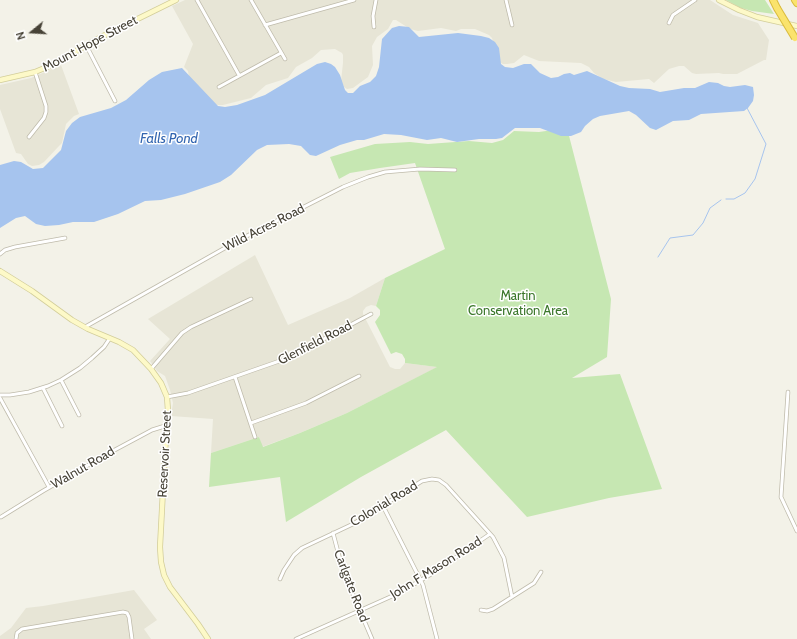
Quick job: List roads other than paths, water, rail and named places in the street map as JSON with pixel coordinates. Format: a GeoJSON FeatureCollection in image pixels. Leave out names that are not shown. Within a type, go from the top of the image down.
{"type":"FeatureCollection","features":[{"type":"Feature","properties":{"kind":"highway"},"geometry":{"type":"LineString","coordinates":[[773,0],[796,40]]}},
{"type":"Feature","properties":{"kind":"street","name":"Mount Hope Street"},"geometry":{"type":"LineString","coordinates":[[0,80],[35,72],[47,67],[105,35],[176,0]]}},
{"type":"Feature","properties":{"kind":"street"},"geometry":{"type":"LineString","coordinates":[[196,0],[239,76]]}},
{"type":"Feature","properties":{"kind":"street"},"geometry":{"type":"LineString","coordinates":[[251,0],[285,59]]}},
{"type":"Feature","properties":{"kind":"street"},"geometry":{"type":"LineString","coordinates":[[265,25],[354,0]]}},
{"type":"Feature","properties":{"kind":"street"},"geometry":{"type":"LineString","coordinates":[[374,27],[373,16],[376,0]]}},
{"type":"Feature","properties":{"kind":"street"},"geometry":{"type":"LineString","coordinates":[[506,0],[512,25]]}},
{"type":"Feature","properties":{"kind":"street"},"geometry":{"type":"LineString","coordinates":[[669,23],[673,15],[695,0]]}},
{"type":"Feature","properties":{"kind":"street"},"geometry":{"type":"LineString","coordinates":[[719,0],[758,17],[797,26]]}},
{"type":"Feature","properties":{"kind":"street"},"geometry":{"type":"LineString","coordinates":[[86,45],[115,101]]}},
{"type":"Feature","properties":{"kind":"street"},"geometry":{"type":"LineString","coordinates":[[219,86],[281,52]]}},
{"type":"Feature","properties":{"kind":"street"},"geometry":{"type":"LineString","coordinates":[[29,137],[44,118],[46,112],[46,106],[35,72]]}},
{"type":"Feature","properties":{"kind":"street","name":"Wild Acres Road"},"geometry":{"type":"LineString","coordinates":[[85,327],[239,240],[349,184],[385,172],[420,169],[455,170]]}},
{"type":"Feature","properties":{"kind":"street"},"geometry":{"type":"LineString","coordinates":[[0,254],[5,250],[15,247],[65,238]]}},
{"type":"Feature","properties":{"kind":"street","name":"Reservoir Street"},"geometry":{"type":"LineString","coordinates":[[0,271],[32,291],[72,320],[133,350],[151,369],[161,383],[167,397],[168,411],[160,547],[162,568],[170,587],[208,639]]}},
{"type":"Feature","properties":{"kind":"street"},"geometry":{"type":"LineString","coordinates":[[151,369],[182,333],[251,298]]}},
{"type":"Feature","properties":{"kind":"street","name":"Glenfield Road"},"geometry":{"type":"LineString","coordinates":[[167,397],[235,377],[288,358],[372,314]]}},
{"type":"Feature","properties":{"kind":"street"},"geometry":{"type":"LineString","coordinates":[[49,487],[0,396],[16,395],[43,388],[61,380],[80,368],[92,358],[104,347],[110,338]]}},
{"type":"Feature","properties":{"kind":"street"},"geometry":{"type":"LineString","coordinates":[[251,423],[306,403],[359,376]]}},
{"type":"Feature","properties":{"kind":"street"},"geometry":{"type":"LineString","coordinates":[[235,377],[255,437]]}},
{"type":"Feature","properties":{"kind":"street"},"geometry":{"type":"LineString","coordinates":[[61,380],[80,415]]}},
{"type":"Feature","properties":{"kind":"street"},"geometry":{"type":"LineString","coordinates":[[43,388],[62,426]]}},
{"type":"Feature","properties":{"kind":"street"},"geometry":{"type":"LineString","coordinates":[[788,392],[781,497],[797,531]]}},
{"type":"Feature","properties":{"kind":"street","name":"Walnut Road"},"geometry":{"type":"LineString","coordinates":[[1,517],[49,487],[152,430],[168,425]]}},
{"type":"Feature","properties":{"kind":"street","name":"Colonial Road"},"geometry":{"type":"LineString","coordinates":[[280,579],[294,555],[302,548],[353,524],[422,481],[436,479],[446,485],[490,534],[497,544],[504,558],[512,597]]}},
{"type":"Feature","properties":{"kind":"street"},"geometry":{"type":"LineString","coordinates":[[383,506],[421,580],[437,639]]}},
{"type":"Feature","properties":{"kind":"street","name":"Carlgate Road"},"geometry":{"type":"LineString","coordinates":[[333,533],[343,571],[372,639]]}},
{"type":"Feature","properties":{"kind":"street","name":"John F Mason Road"},"geometry":{"type":"LineString","coordinates":[[296,639],[394,596],[421,580],[490,534]]}},
{"type":"Feature","properties":{"kind":"street"},"geometry":{"type":"LineString","coordinates":[[481,610],[488,611],[493,609],[512,597],[534,583],[541,572]]}},
{"type":"Feature","properties":{"kind":"street"},"geometry":{"type":"LineString","coordinates":[[16,639],[17,632],[22,630],[123,612],[127,613],[129,617],[132,639]]}},
{"type":"Feature","properties":{"kind":"water","name":"Falls Pond"},"geometry":{"type":"Polygon","coordinates":[[[399,26],[409,27],[419,37],[458,33],[489,38],[495,42],[499,48],[501,64],[505,67],[513,68],[524,64],[531,64],[540,73],[551,78],[570,73],[574,75],[587,71],[620,86],[650,89],[660,92],[684,88],[695,88],[709,82],[730,87],[745,85],[753,87],[753,101],[744,111],[701,114],[689,120],[673,121],[656,130],[650,128],[636,115],[629,111],[600,116],[593,119],[581,132],[571,136],[561,136],[540,128],[515,128],[502,138],[457,142],[441,138],[427,140],[401,135],[384,134],[340,145],[316,156],[310,155],[301,146],[289,144],[267,145],[257,150],[231,175],[220,182],[185,194],[161,200],[145,201],[118,214],[94,222],[73,222],[45,226],[36,224],[25,216],[16,218],[0,228],[0,165],[14,161],[21,162],[33,169],[43,168],[61,150],[66,131],[72,123],[80,117],[111,108],[126,100],[149,80],[162,72],[182,68],[218,106],[225,107],[237,105],[265,95],[317,64],[325,62],[335,67],[340,75],[345,90],[348,93],[353,93],[360,86],[370,82],[376,76],[379,67],[382,39],[392,28],[399,26]]]}},
{"type":"Feature","properties":{"kind":"waterway"},"geometry":{"type":"LineString","coordinates":[[726,199],[734,199],[745,193],[755,179],[766,144],[747,108]]}},
{"type":"Feature","properties":{"kind":"waterway"},"geometry":{"type":"LineString","coordinates":[[658,257],[670,238],[693,235],[703,223],[710,208],[721,200]]}},
{"type":"Feature","properties":{"kind":"park label","name":"Martin Conservation Area"},"geometry":{"type":"Point","coordinates":[518,304]}}]}
